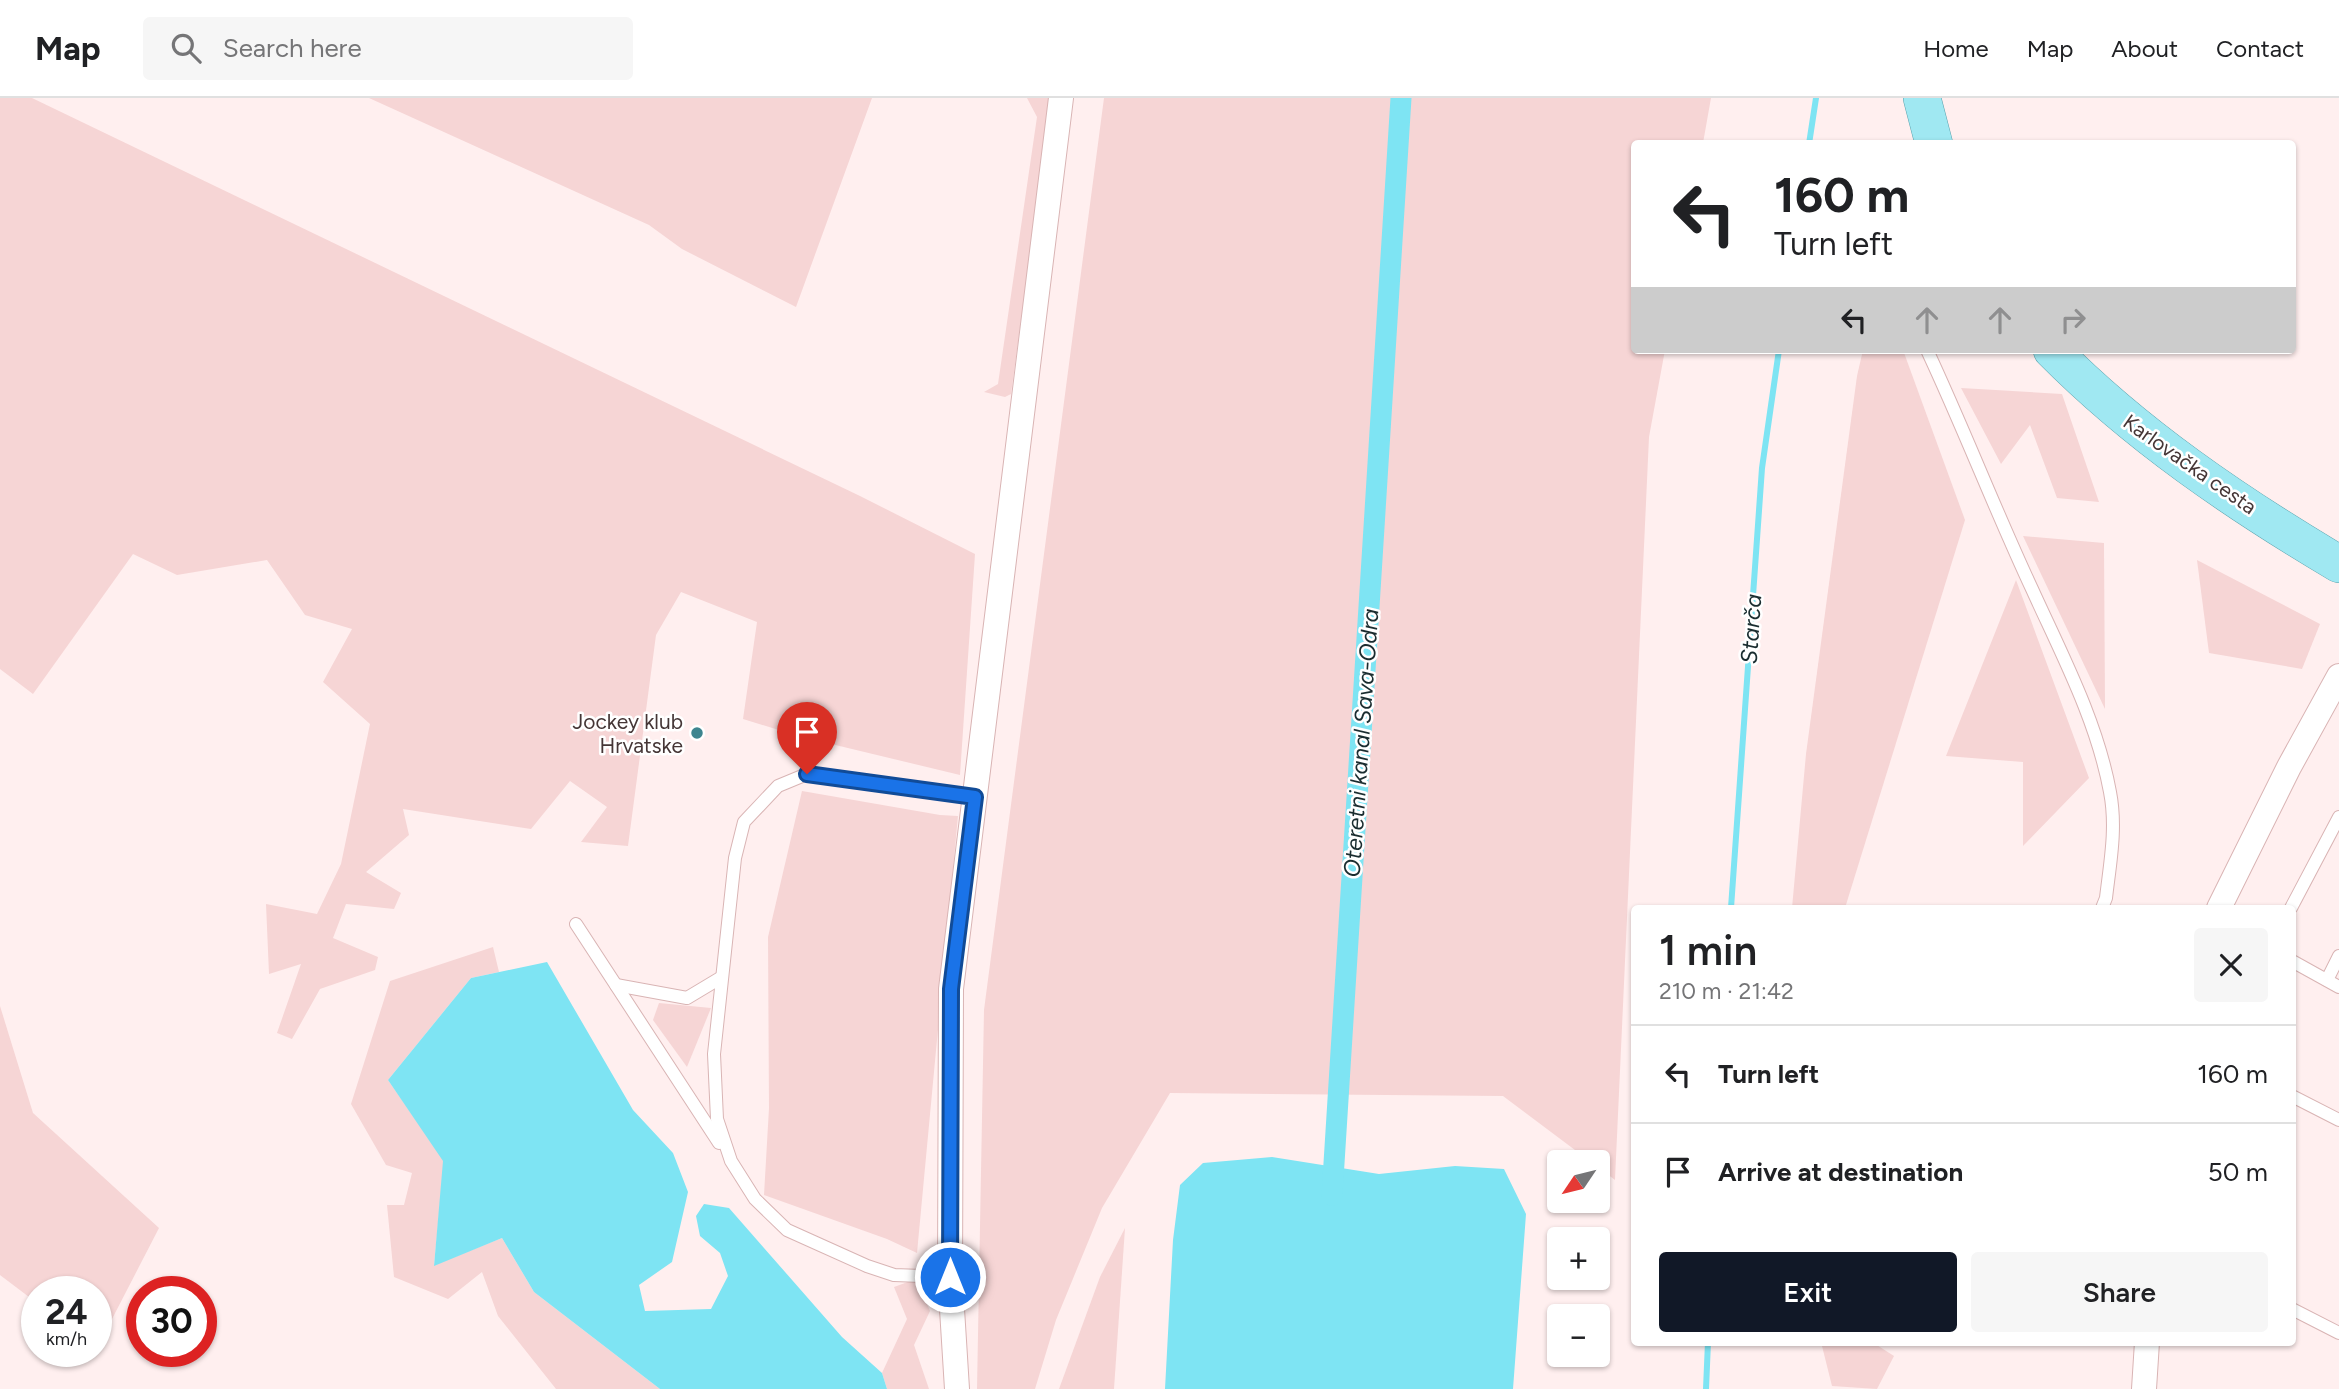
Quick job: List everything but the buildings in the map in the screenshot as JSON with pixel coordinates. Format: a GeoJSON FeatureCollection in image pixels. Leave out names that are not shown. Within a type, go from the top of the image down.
{"type":"FeatureCollection","features":[{"type":"Feature","properties":{"kind":"main road"},"geometry":{"type":"LineString","coordinates":[[1922,98],[1933,140]]}},
{"type":"Feature","properties":{"kind":"main road","name":"Karlovačka cesta"},"geometry":{"type":"LineString","coordinates":[[2057,354],[2116,411],[2165,450],[2339,564]]}},
{"type":"Feature","properties":{"kind":"street"},"geometry":{"type":"LineString","coordinates":[[957,1389],[950,1277],[951,989],[1061,98]]}},
{"type":"Feature","properties":{"kind":"street"},"geometry":{"type":"LineString","coordinates":[[2220,905],[2289,767],[2339,676]]}},
{"type":"Feature","properties":{"kind":"street"},"geometry":{"type":"LineString","coordinates":[[2144,1389],[2147,1346]]}},
{"type":"Feature","properties":{"kind":"lane"},"geometry":{"type":"LineString","coordinates":[[1929,354],[2032,590],[2068,663],[2103,760],[2111,793],[2114,823],[2103,905]]}},
{"type":"Feature","properties":{"kind":"lane"},"geometry":{"type":"LineString","coordinates":[[731,1161],[717,1119],[715,1054],[735,858],[744,822],[778,786],[807,774],[975,797]]}},
{"type":"Feature","properties":{"kind":"lane"},"geometry":{"type":"LineString","coordinates":[[2293,905],[2339,817]]}},
{"type":"Feature","properties":{"kind":"lane"},"geometry":{"type":"LineString","coordinates":[[576,923],[755,1199],[787,1230],[867,1266],[894,1275],[950,1277]]}},
{"type":"Feature","properties":{"kind":"lane"},"geometry":{"type":"LineString","coordinates":[[2296,963],[2333,983],[2339,956]]}},
{"type":"Feature","properties":{"kind":"lane"},"geometry":{"type":"LineString","coordinates":[[616,985],[687,998],[722,977]]}},
{"type":"Feature","properties":{"kind":"lane"},"geometry":{"type":"LineString","coordinates":[[2296,1100],[2339,1119]]}},
{"type":"Feature","properties":{"kind":"lane"},"geometry":{"type":"LineString","coordinates":[[2296,1312],[2339,1334]]}},
{"type":"Feature","properties":{"kind":"shaded area"},"geometry":{"type":"Polygon","coordinates":[[[0,98],[32,98],[860,496],[975,554],[960,775],[798,736],[743,719],[757,622],[681,592],[656,635],[628,846],[581,842],[607,807],[570,781],[531,829],[403,809],[409,835],[366,872],[401,893],[394,909],[346,904],[333,938],[378,957],[375,970],[320,989],[292,1039],[277,1033],[301,964],[269,974],[266,904],[317,914],[341,864],[370,724],[323,682],[352,629],[305,615],[267,560],[177,575],[133,554],[33,694],[0,669],[0,98]]]}},
{"type":"Feature","properties":{"kind":"shaded area"},"geometry":{"type":"Polygon","coordinates":[[[369,98],[872,98],[796,307],[682,249],[649,225],[369,98]]]}},
{"type":"Feature","properties":{"kind":"shaded area"},"geometry":{"type":"Polygon","coordinates":[[[1027,98],[1051,98],[1011,394],[1005,397],[984,392],[998,384],[1037,117],[1027,98]]]}},
{"type":"Feature","properties":{"kind":"shaded area"},"geometry":{"type":"Polygon","coordinates":[[[1104,98],[1711,98],[1704,140],[1631,140],[1631,354],[1664,354],[1649,437],[1615,1180],[1610,1176],[1610,1150],[1575,1150],[1503,1096],[1170,1093],[1102,1208],[1056,1320],[1035,1389],[977,1389],[984,1010],[1104,98]]]}},
{"type":"Feature","properties":{"kind":"shaded area"},"geometry":{"type":"Polygon","coordinates":[[[1862,354],[1904,354],[1965,520],[1846,905],[1792,905],[1806,754],[1862,354]]]}},
{"type":"Feature","properties":{"kind":"shaded area"},"geometry":{"type":"Polygon","coordinates":[[[1961,388],[2062,394],[2099,502],[2057,498],[2030,425],[2001,464],[1961,388]]]}},
{"type":"Feature","properties":{"kind":"shaded area"},"geometry":{"type":"Polygon","coordinates":[[[2023,536],[2104,543],[2105,709],[2023,536]]]}},
{"type":"Feature","properties":{"kind":"shaded area"},"geometry":{"type":"Polygon","coordinates":[[[2197,560],[2320,624],[2302,669],[2209,653],[2197,560]]]}},
{"type":"Feature","properties":{"kind":"shaded area"},"geometry":{"type":"Polygon","coordinates":[[[2016,580],[2089,778],[2023,846],[2023,762],[1946,756],[2016,580]]]}},
{"type":"Feature","properties":{"kind":"shaded area"},"geometry":{"type":"Polygon","coordinates":[[[802,791],[958,816],[917,1253],[887,1239],[764,1195],[769,1108],[768,937],[802,791]]]}},
{"type":"Feature","properties":{"kind":"shaded area"},"geometry":{"type":"Polygon","coordinates":[[[493,947],[499,972],[471,978],[388,1080],[444,1161],[434,1265],[502,1238],[534,1292],[660,1389],[556,1389],[498,1316],[482,1272],[448,1299],[394,1277],[387,1205],[404,1205],[412,1173],[386,1165],[351,1104],[390,981],[493,947]]]}},
{"type":"Feature","properties":{"kind":"shaded area"},"geometry":{"type":"Polygon","coordinates":[[[659,1003],[711,1008],[687,1067],[653,1020],[659,1003]]]}},
{"type":"Feature","properties":{"kind":"shaded area"},"geometry":{"type":"Polygon","coordinates":[[[0,1006],[33,1113],[159,1228],[134,1276],[126,1276],[126,1292],[112,1319],[112,1276],[21,1276],[21,1291],[0,1275],[0,1006]]]}},
{"type":"Feature","properties":{"kind":"shaded area"},"geometry":{"type":"Polygon","coordinates":[[[1125,1228],[1114,1389],[1059,1389],[1100,1277],[1125,1228]]]}},
{"type":"Feature","properties":{"kind":"shaded area"},"geometry":{"type":"Polygon","coordinates":[[[916,1279],[930,1311],[914,1345],[929,1389],[887,1389],[882,1373],[907,1319],[894,1287],[916,1279]]]}},
{"type":"Feature","properties":{"kind":"shaded area"},"geometry":{"type":"Polygon","coordinates":[[[1822,1346],[1878,1346],[1894,1356],[1877,1389],[1832,1386],[1822,1346]]]}},
{"type":"Feature","properties":{"kind":"water"},"geometry":{"type":"Polygon","coordinates":[[[547,962],[633,1110],[673,1153],[688,1192],[672,1262],[639,1285],[645,1311],[711,1309],[728,1276],[720,1253],[700,1236],[696,1216],[704,1204],[729,1208],[842,1337],[882,1373],[887,1389],[660,1389],[534,1292],[502,1238],[434,1266],[443,1161],[388,1080],[471,978],[547,962]]]}},
{"type":"Feature","properties":{"kind":"water"},"geometry":{"type":"Polygon","coordinates":[[[1272,1157],[1379,1174],[1455,1166],[1504,1169],[1526,1214],[1513,1389],[1165,1389],[1173,1240],[1180,1185],[1203,1163],[1272,1157]]]}},
{"type":"Feature","properties":{"kind":"waterway","name":"Oteretni kanal Sava-Odra"},"geometry":{"type":"LineString","coordinates":[[1332,1195],[1401,98]]}},
{"type":"Feature","properties":{"kind":"waterway","name":"Starča"},"geometry":{"type":"LineString","coordinates":[[1810,140],[1816,98]]}},
{"type":"Feature","properties":{"kind":"waterway","name":"Starča"},"geometry":{"type":"LineString","coordinates":[[1731,905],[1762,468],[1778,354]]}},
{"type":"Feature","properties":{"kind":"waterway","name":"Starča"},"geometry":{"type":"LineString","coordinates":[[1706,1389],[1708,1346]]}},
{"type":"Feature","properties":{"kind":"place","name":"Jockey klub Hrvatske"},"geometry":{"type":"Point","coordinates":[697,733]}},
{"type":"Feature","properties":{"kind":"route"},"geometry":{"type":"LineString","coordinates":[[807,774],[975,797],[951,989],[950,1277]]}}]}
